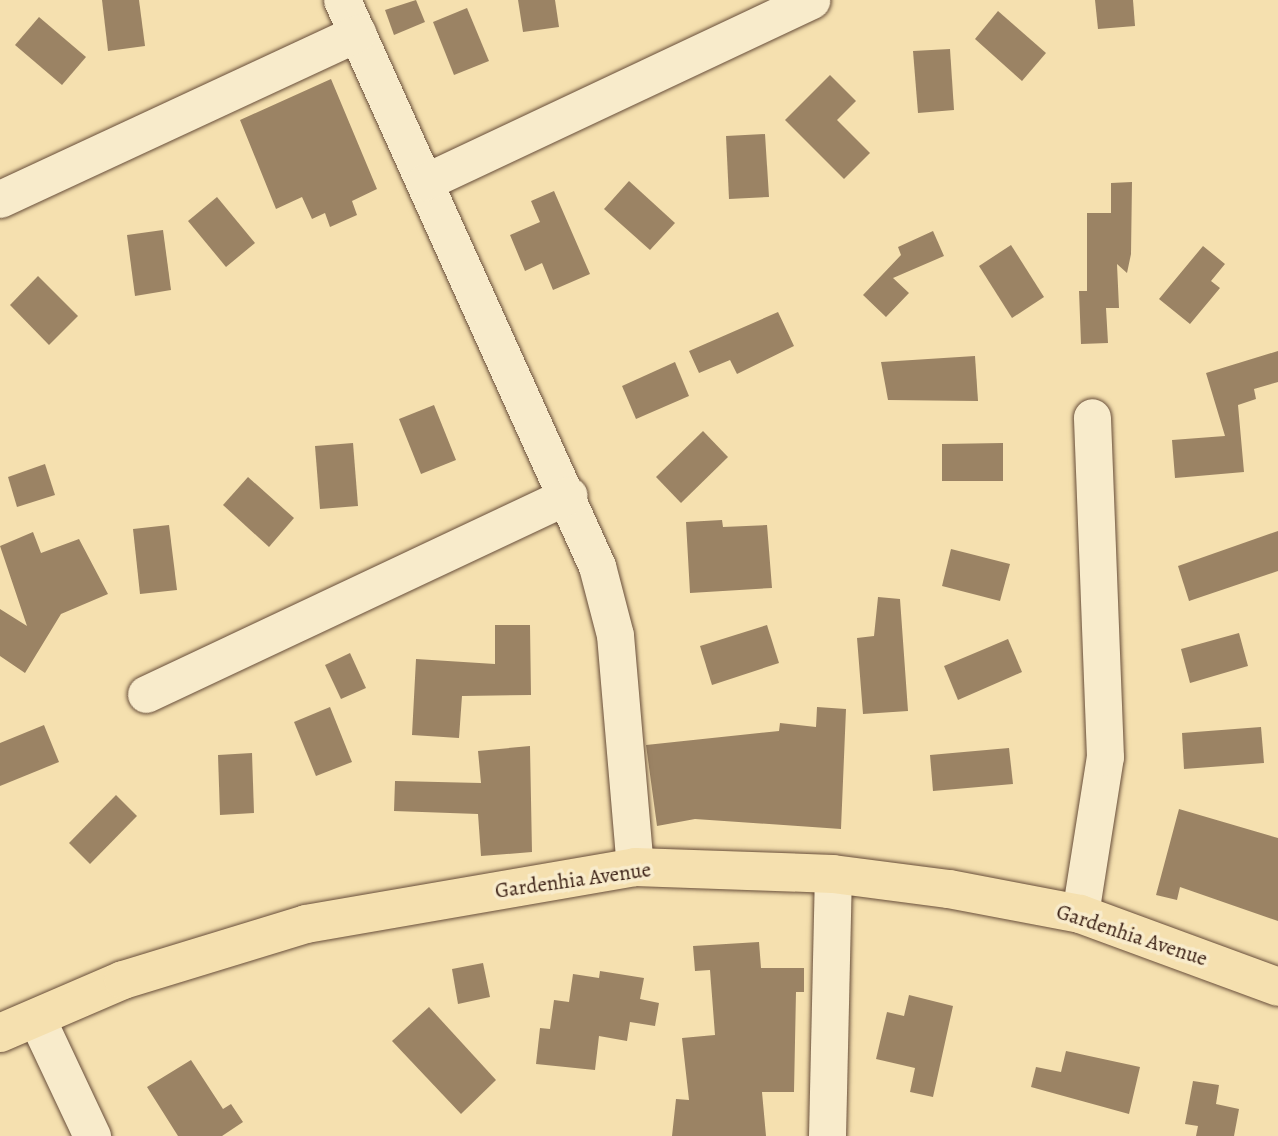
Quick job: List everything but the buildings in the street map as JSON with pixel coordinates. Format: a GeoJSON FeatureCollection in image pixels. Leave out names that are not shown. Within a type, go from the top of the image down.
{"type":"FeatureCollection","features":[{"type":"Feature","properties":{"kind":"main road","name":"Gardenhia Avenue"},"geometry":{"type":"LineString","coordinates":[[0,1033],[208,950],[306,923],[635,867],[833,874],[1080,914],[1278,987]]}},
{"type":"Feature","properties":{"kind":"street"},"geometry":{"type":"LineString","coordinates":[[342,0],[569,495],[597,566],[615,635],[635,867]]}},
{"type":"Feature","properties":{"kind":"street"},"geometry":{"type":"LineString","coordinates":[[425,182],[811,0]]}},
{"type":"Feature","properties":{"kind":"street"},"geometry":{"type":"LineString","coordinates":[[0,199],[357,33]]}},
{"type":"Feature","properties":{"kind":"street"},"geometry":{"type":"LineString","coordinates":[[1080,914],[1105,757],[1092,416]]}},
{"type":"Feature","properties":{"kind":"street"},"geometry":{"type":"LineString","coordinates":[[146,694],[569,495]]}},
{"type":"Feature","properties":{"kind":"street"},"geometry":{"type":"LineString","coordinates":[[827,1136],[833,874]]}},
{"type":"Feature","properties":{"kind":"street"},"geometry":{"type":"LineString","coordinates":[[36,1017],[92,1136]]}}]}
